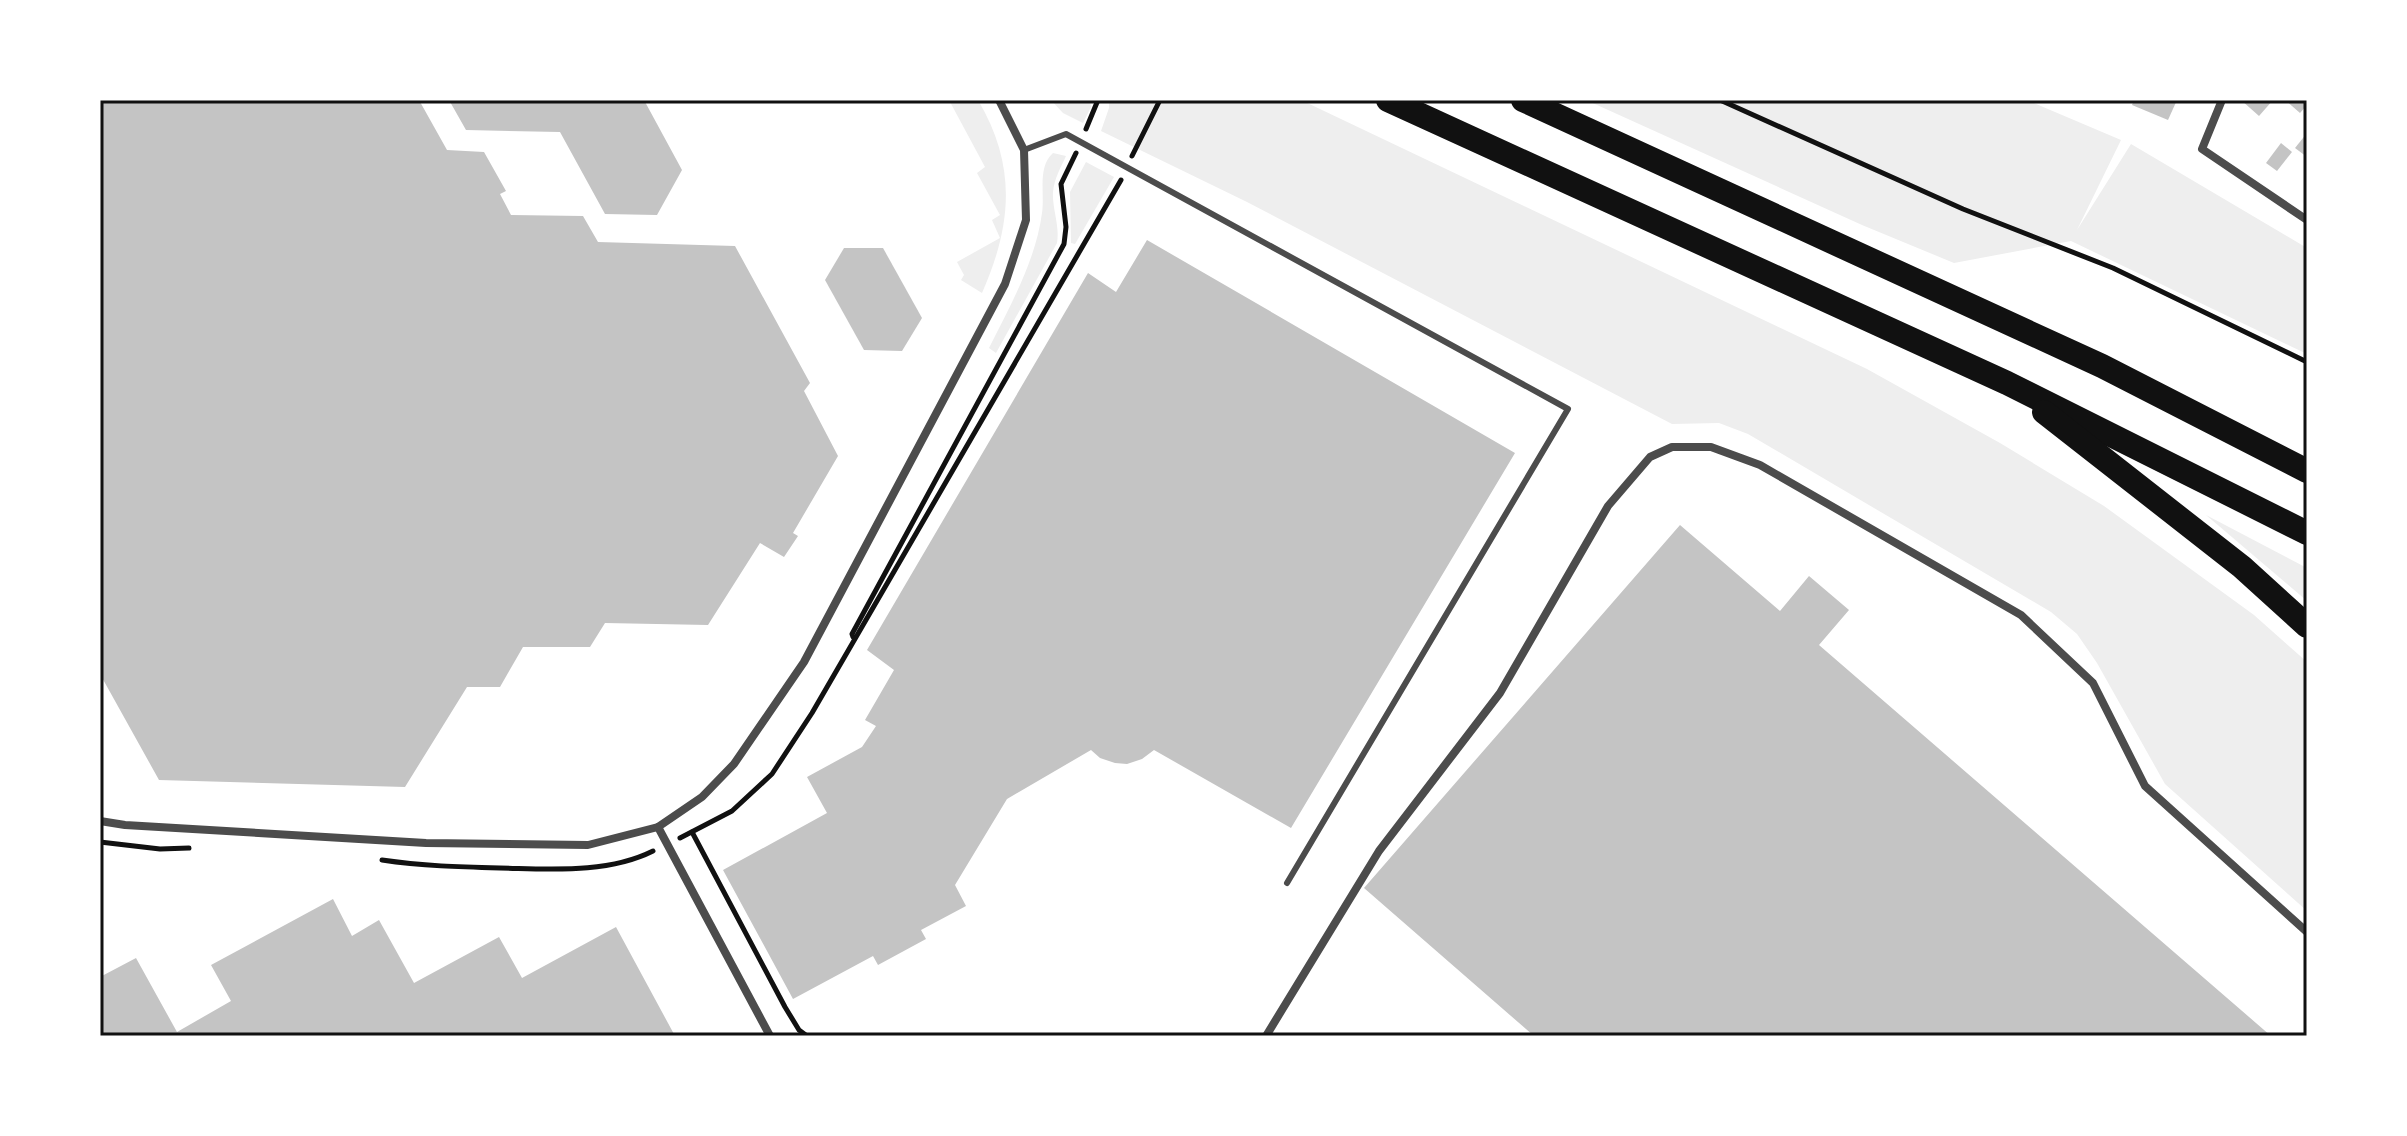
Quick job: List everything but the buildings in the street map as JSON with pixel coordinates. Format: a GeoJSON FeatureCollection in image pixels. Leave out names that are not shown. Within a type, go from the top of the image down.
{"type":"FeatureCollection","features":[{"type":"Feature","properties":{"kind":"highway"},"geometry":{"type":"LineString","coordinates":[[1388,100],[2007,383],[2307,533]]}},
{"type":"Feature","properties":{"kind":"highway"},"geometry":{"type":"LineString","coordinates":[[1523,100],[2102,366],[2307,471]]}},
{"type":"Feature","properties":{"kind":"highway"},"geometry":{"type":"LineString","coordinates":[[2007,383],[2242,567],[2307,626]]}},
{"type":"Feature","properties":{"kind":"street"},"geometry":{"type":"LineString","coordinates":[[100,821],[348,838],[588,845],[658,827],[702,797],[734,764],[804,662],[1005,284],[1026,220],[1024,150],[999,100]]}},
{"type":"Feature","properties":{"kind":"street"},"geometry":{"type":"LineString","coordinates":[[2222,100],[2202,149],[2307,220]]}},
{"type":"Feature","properties":{"kind":"street"},"geometry":{"type":"LineString","coordinates":[[1266,1036],[1379,851],[1500,693],[1608,506],[1650,457],[1672,447],[1711,447],[1760,465],[2021,615],[2093,683],[2145,786],[2307,932]]}},
{"type":"Feature","properties":{"kind":"street"},"geometry":{"type":"LineString","coordinates":[[658,827],[770,1036]]}},
{"type":"Feature","properties":{"kind":"lane"},"geometry":{"type":"LineString","coordinates":[[1024,150],[1066,134],[1568,409],[1287,883]]}},
{"type":"Feature","properties":{"kind":"path"},"geometry":{"type":"LineString","coordinates":[[854,638],[852,634],[1064,244],[1066,227],[1061,184],[1098,100]]}},
{"type":"Feature","properties":{"kind":"path"},"geometry":{"type":"LineString","coordinates":[[1128,165],[1160,100]]}},
{"type":"Feature","properties":{"kind":"path"},"geometry":{"type":"LineString","coordinates":[[1720,100],[1963,209],[2113,268],[2307,362]]}},
{"type":"Feature","properties":{"kind":"path"},"geometry":{"type":"LineString","coordinates":[[704,826],[732,811],[772,774],[812,713],[1122,178]]}},
{"type":"Feature","properties":{"kind":"path"},"geometry":{"type":"LineString","coordinates":[[692,832],[785,1007],[799,1030],[807,1036]]}},
{"type":"Feature","properties":{"kind":"shaded area"},"geometry":{"type":"Polygon","coordinates":[[[949,100],[978,100],[991,124],[1004,172],[1006,196],[1000,243],[982,293],[961,280],[964,275],[957,262],[1000,238],[992,220],[1000,215],[977,173],[985,167],[949,100]]]}},
{"type":"Feature","properties":{"kind":"shaded area"},"geometry":{"type":"Polygon","coordinates":[[[1051,100],[1090,100],[1091,107],[1083,123],[1063,113],[1051,100]]]}},
{"type":"Feature","properties":{"kind":"shaded area"},"geometry":{"type":"Polygon","coordinates":[[[1109,100],[1301,100],[1867,369],[2000,443],[2104,506],[2254,615],[2307,662],[2307,911],[2165,784],[2097,663],[2077,634],[2051,612],[1748,434],[1719,423],[1672,424],[1247,202],[1101,131],[1109,100]]]}},
{"type":"Feature","properties":{"kind":"shaded area"},"geometry":{"type":"Polygon","coordinates":[[[1586,100],[2027,100],[2121,140],[2077,230],[2131,144],[2307,248],[2307,354],[2071,241],[1954,263],[1862,225],[1586,100]]]}},
{"type":"Feature","properties":{"kind":"shaded area"},"geometry":{"type":"Polygon","coordinates":[[[1053,153],[1066,156],[1053,192],[1057,243],[996,353],[989,348],[1034,248],[1042,213],[1043,173],[1053,153]]]}},
{"type":"Feature","properties":{"kind":"shaded area"},"geometry":{"type":"Polygon","coordinates":[[[1086,162],[1114,177],[1075,244],[1071,243],[1070,192],[1086,162]]]}},
{"type":"Feature","properties":{"kind":"shaded area"},"geometry":{"type":"Polygon","coordinates":[[[2206,515],[2307,568],[2307,601],[2206,515]]]}}]}
